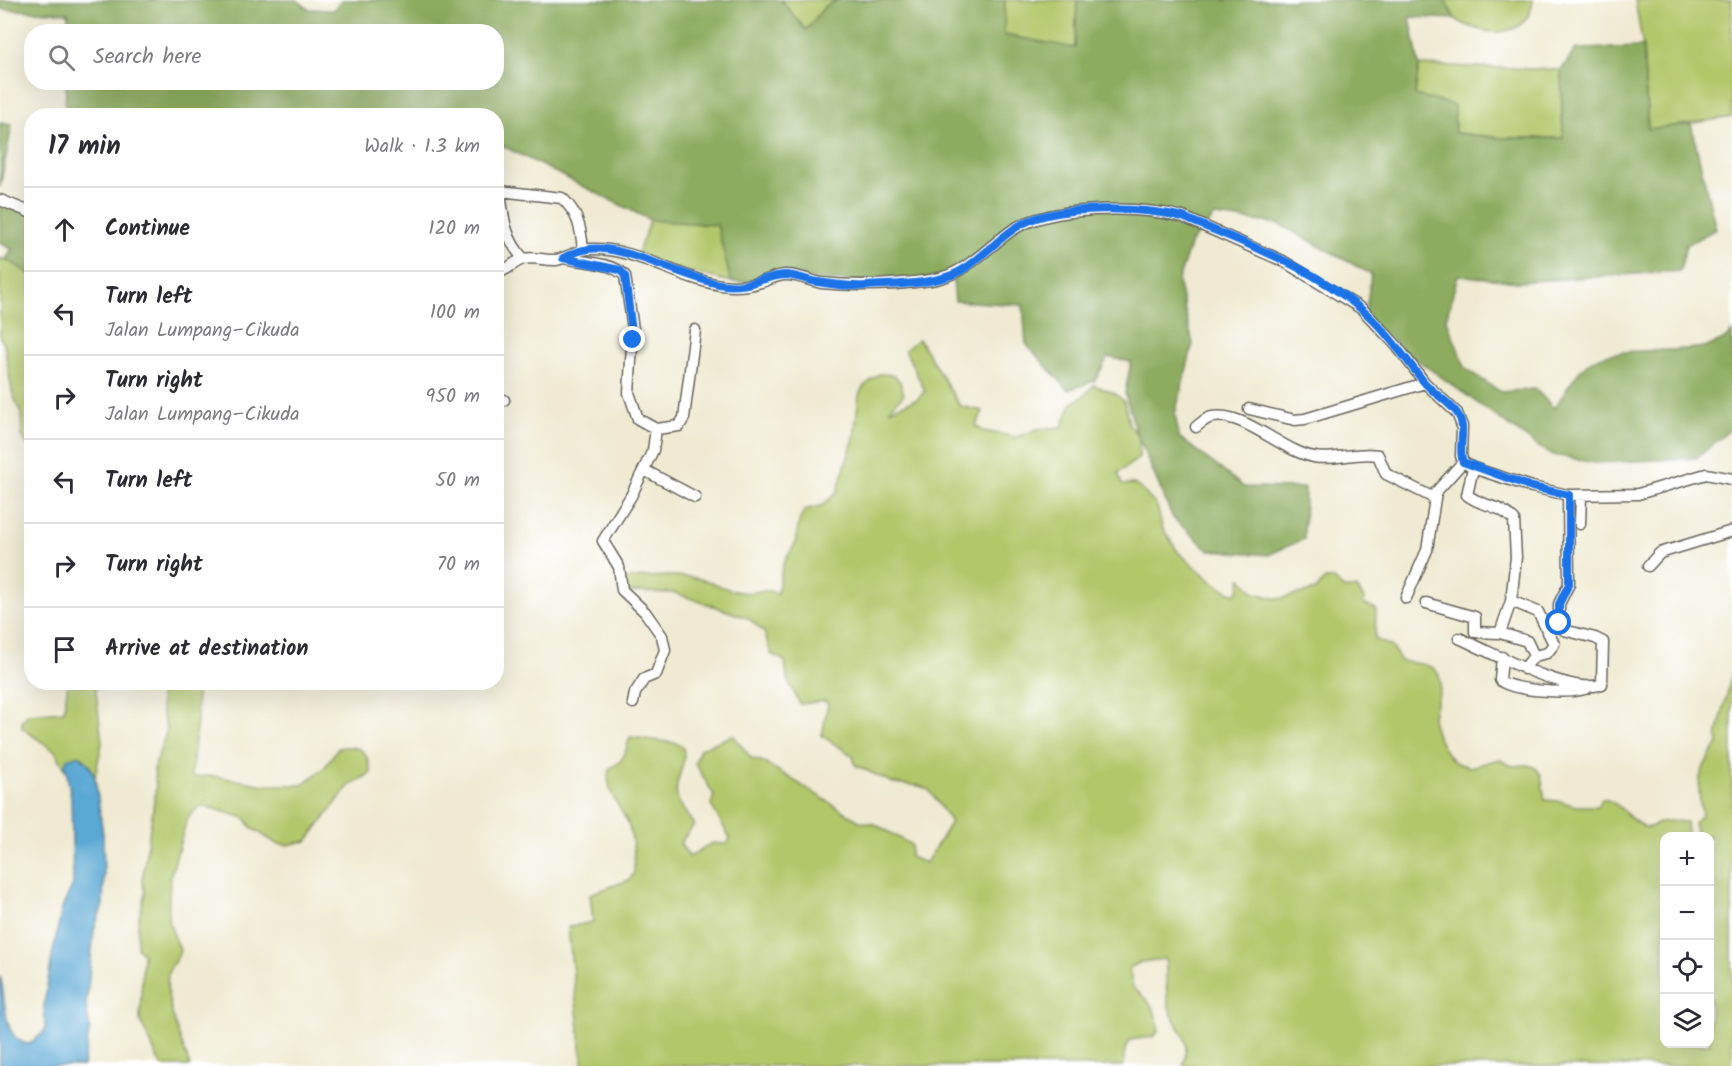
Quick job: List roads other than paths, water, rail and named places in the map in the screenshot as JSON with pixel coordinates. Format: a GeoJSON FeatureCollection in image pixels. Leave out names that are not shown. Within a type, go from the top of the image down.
{"type":"FeatureCollection","features":[{"type":"Feature","properties":{"kind":"street"},"geometry":{"type":"LineString","coordinates":[[504,192],[562,198],[574,212],[580,224],[583,250]]}},
{"type":"Feature","properties":{"kind":"street"},"geometry":{"type":"LineString","coordinates":[[0,200],[24,210]]}},
{"type":"Feature","properties":{"kind":"street"},"geometry":{"type":"LineString","coordinates":[[563,258],[583,250],[629,253],[666,269],[720,285],[745,286],[789,275],[822,283],[863,286],[927,280],[953,274],[1009,233],[1039,217],[1062,212],[1167,213],[1183,217],[1283,261],[1336,291],[1362,309],[1396,345],[1425,383],[1457,414],[1462,426],[1461,456],[1468,465],[1532,487],[1569,495],[1638,494],[1706,474],[1732,479]]}},
{"type":"Feature","properties":{"kind":"street"},"geometry":{"type":"LineString","coordinates":[[504,229],[524,259]]}},
{"type":"Feature","properties":{"kind":"street"},"geometry":{"type":"LineString","coordinates":[[504,271],[524,259],[563,258],[620,270],[625,276],[633,329],[629,393],[638,419],[656,429],[679,426],[684,418],[695,330]]}},
{"type":"Feature","properties":{"kind":"street"},"geometry":{"type":"LineString","coordinates":[[1250,410],[1295,420],[1305,419],[1425,383]]}},
{"type":"Feature","properties":{"kind":"street"},"geometry":{"type":"LineString","coordinates":[[1196,427],[1208,418],[1221,417],[1247,424],[1280,443],[1315,457],[1378,455],[1386,474],[1434,498]]}},
{"type":"Feature","properties":{"kind":"street"},"geometry":{"type":"LineString","coordinates":[[633,703],[635,693],[644,679],[656,674],[663,658],[664,643],[654,623],[622,590],[619,567],[603,541],[644,470],[653,450],[656,429]]}},
{"type":"Feature","properties":{"kind":"street"},"geometry":{"type":"LineString","coordinates":[[1406,597],[1427,550],[1436,492],[1468,465]]}},
{"type":"Feature","properties":{"kind":"street"},"geometry":{"type":"LineString","coordinates":[[1468,465],[1467,495],[1481,503],[1504,509],[1514,519],[1516,557],[1511,601],[1500,633]]}},
{"type":"Feature","properties":{"kind":"street"},"geometry":{"type":"LineString","coordinates":[[644,470],[695,497]]}},
{"type":"Feature","properties":{"kind":"street"},"geometry":{"type":"LineString","coordinates":[[1459,638],[1524,669],[1590,686],[1599,686],[1604,681],[1603,642],[1564,630],[1559,623],[1559,604],[1569,584],[1569,495]]}},
{"type":"Feature","properties":{"kind":"street"},"geometry":{"type":"LineString","coordinates":[[1580,524],[1581,495]]}},
{"type":"Feature","properties":{"kind":"street"},"geometry":{"type":"LineString","coordinates":[[1648,566],[1660,553],[1732,531]]}},
{"type":"Feature","properties":{"kind":"street"},"geometry":{"type":"LineString","coordinates":[[1511,601],[1538,612],[1554,644],[1547,653],[1534,656],[1524,669]]}},
{"type":"Feature","properties":{"kind":"street"},"geometry":{"type":"LineString","coordinates":[[1426,603],[1475,617],[1475,632],[1500,633],[1527,641],[1534,656]]}},
{"type":"Feature","properties":{"kind":"street"},"geometry":{"type":"LineString","coordinates":[[1502,657],[1500,680],[1508,686],[1580,691],[1590,686]]}},
{"type":"Feature","properties":{"kind":"water"},"geometry":{"type":"Polygon","coordinates":[[[79,755],[89,764],[95,777],[103,834],[104,875],[103,905],[94,930],[86,1006],[90,1028],[83,1066],[0,1066],[0,975],[6,1016],[13,1034],[20,1041],[29,1044],[45,1029],[44,1004],[53,951],[62,908],[73,884],[71,797],[65,764],[67,759],[79,755]]]}}]}
